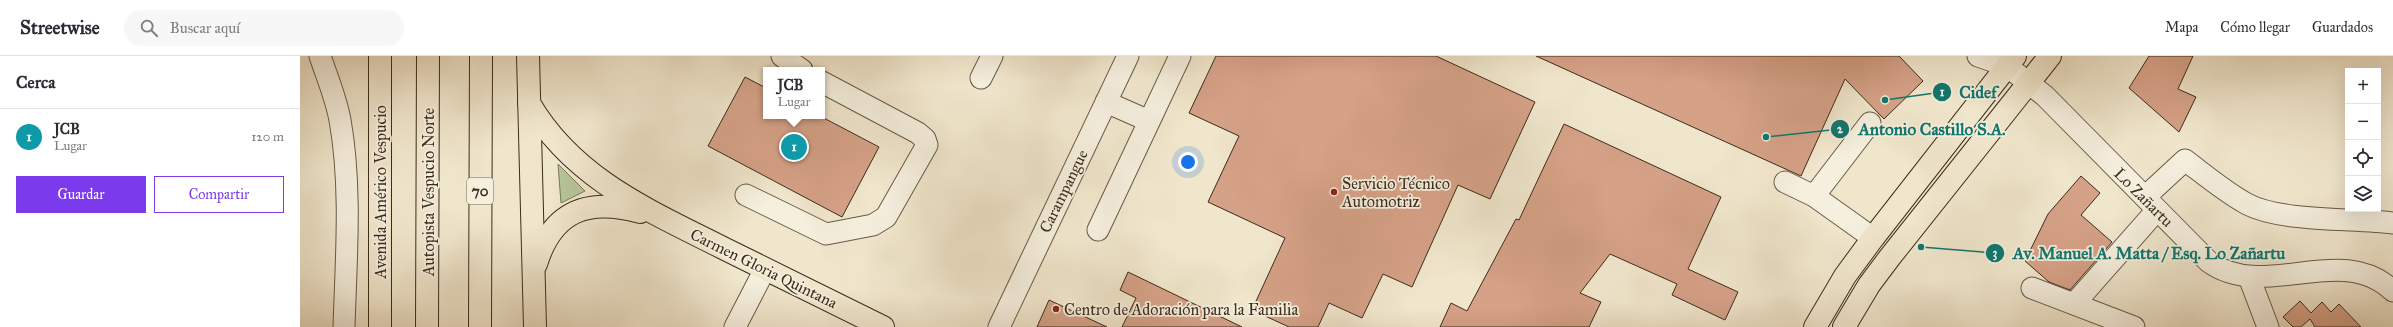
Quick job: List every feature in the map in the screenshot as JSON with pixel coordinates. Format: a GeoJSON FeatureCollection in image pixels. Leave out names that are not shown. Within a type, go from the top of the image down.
{"type":"FeatureCollection","features":[{"type":"Feature","properties":{"kind":"main road","name":"Avenida Américo Vespucio"},"geometry":{"type":"LineString","coordinates":[[380,56],[380,327]]}},
{"type":"Feature","properties":{"kind":"main road","name":"Autopista Vespucio Norte"},"geometry":{"type":"LineString","coordinates":[[427,327],[428,56]]}},
{"type":"Feature","properties":{"kind":"main road","name":"70"},"geometry":{"type":"LineString","coordinates":[[480,327],[481,56]]}},
{"type":"Feature","properties":{"kind":"main road"},"geometry":{"type":"LineString","coordinates":[[528,56],[535,327]]}},
{"type":"Feature","properties":{"kind":"main road"},"geometry":{"type":"LineString","coordinates":[[1844,327],[1869,285],[1890,256],[2050,56]]}},
{"type":"Feature","properties":{"kind":"main road"},"geometry":{"type":"LineString","coordinates":[[1815,327],[1845,276],[1873,238],[2011,61]]}},
{"type":"Feature","properties":{"kind":"main road","name":"Carmen Gloria Quintana"},"geometry":{"type":"LineString","coordinates":[[529,103],[553,139],[581,166],[606,186],[666,220],[883,327]]}},
{"type":"Feature","properties":{"kind":"main road","name":"Carmen Gloria Quintana"},"geometry":{"type":"LineString","coordinates":[[534,269],[542,248],[553,231],[565,218],[580,209],[607,206],[666,220]]}},
{"type":"Feature","properties":{"kind":"street","name":"Avenida Américo Vespucio"},"geometry":{"type":"LineString","coordinates":[[320,56],[336,104],[345,157],[346,219],[344,327]]}},
{"type":"Feature","properties":{"kind":"street"},"geometry":{"type":"LineString","coordinates":[[981,78],[992,56]]}},
{"type":"Feature","properties":{"kind":"street","name":"Carampangue"},"geometry":{"type":"LineString","coordinates":[[999,327],[1128,56]]}},
{"type":"Feature","properties":{"kind":"street"},"geometry":{"type":"LineString","coordinates":[[1098,230],[1180,56]]}},
{"type":"Feature","properties":{"kind":"street","name":"Lo Zañartu"},"geometry":{"type":"LineString","coordinates":[[1978,56],[2011,61],[2029,82],[2052,103],[2209,262],[2228,273],[2248,277],[2350,270],[2374,276],[2393,291]]}},
{"type":"Feature","properties":{"kind":"street"},"geometry":{"type":"LineString","coordinates":[[746,195],[826,234],[873,225],[886,217],[927,145],[925,139],[918,133],[825,84]]}},
{"type":"Feature","properties":{"kind":"street"},"geometry":{"type":"LineString","coordinates":[[1106,102],[1149,121]]}},
{"type":"Feature","properties":{"kind":"street"},"geometry":{"type":"LineString","coordinates":[[1814,196],[1870,123]]}},
{"type":"Feature","properties":{"kind":"street"},"geometry":{"type":"LineString","coordinates":[[2074,304],[2185,160],[2248,205],[2266,211],[2310,218],[2393,223]]}},
{"type":"Feature","properties":{"kind":"street"},"geometry":{"type":"LineString","coordinates":[[1784,182],[1814,196],[1873,238]]}},
{"type":"Feature","properties":{"kind":"street"},"geometry":{"type":"LineString","coordinates":[[534,269],[544,327]]}},
{"type":"Feature","properties":{"kind":"street"},"geometry":{"type":"LineString","coordinates":[[735,327],[765,269]]}},
{"type":"Feature","properties":{"kind":"street"},"geometry":{"type":"LineString","coordinates":[[2248,277],[2268,327]]}},
{"type":"Feature","properties":{"kind":"street"},"geometry":{"type":"LineString","coordinates":[[2032,288],[2134,327]]}},
{"type":"Feature","properties":{"kind":"green space"},"geometry":{"type":"Polygon","coordinates":[[[558,164],[585,191],[561,203],[558,164]]]}},
{"type":"Feature","properties":{"kind":"building","name":"Servicio Técnico Automotriz"},"geometry":{"type":"Polygon","coordinates":[[[1216,56],[1436,56],[1535,102],[1490,199],[1458,185],[1412,287],[1383,274],[1362,318],[1329,303],[1318,327],[1289,327],[1252,310],[1285,238],[1208,202],[1239,136],[1189,113],[1216,56]]]}},
{"type":"Feature","properties":{"kind":"building"},"geometry":{"type":"Polygon","coordinates":[[[1536,56],[1899,56],[1923,81],[1884,119],[1845,79],[1801,176],[1536,56]]]}},
{"type":"Feature","properties":{"kind":"building"},"geometry":{"type":"Polygon","coordinates":[[[2149,56],[2193,56],[2178,89],[2196,97],[2179,132],[2129,88],[2149,56]]]}},
{"type":"Feature","properties":{"kind":"building"},"geometry":{"type":"Polygon","coordinates":[[[745,77],[763,86],[763,119],[825,119],[879,147],[842,217],[708,146],[745,77]]]}},
{"type":"Feature","properties":{"kind":"building"},"geometry":{"type":"Polygon","coordinates":[[[1564,124],[1721,197],[1688,269],[1738,292],[1725,320],[1672,295],[1677,284],[1610,254],[1580,293],[1601,302],[1589,327],[1440,327],[1451,303],[1467,311],[1516,219],[1519,220],[1564,124]]]}},
{"type":"Feature","properties":{"kind":"building"},"geometry":{"type":"Polygon","coordinates":[[[2081,176],[2100,193],[2081,215],[2112,242],[2070,290],[2049,282],[2025,261],[2048,214],[2081,176]]]}},
{"type":"Feature","properties":{"kind":"building"},"geometry":{"type":"Polygon","coordinates":[[[1128,272],[1242,327],[1122,327],[1136,298],[1120,290],[1128,272]]]}},
{"type":"Feature","properties":{"kind":"building","name":"Centro de Adoración para la Familia"},"geometry":{"type":"Polygon","coordinates":[[[1049,300],[1107,327],[1037,327],[1049,300]]]}},
{"type":"Feature","properties":{"kind":"building"},"geometry":{"type":"Polygon","coordinates":[[[2300,301],[2311,313],[2322,302],[2331,312],[2339,304],[2361,327],[2315,327],[2310,319],[2301,327],[2293,327],[2283,317],[2300,301]]]}},
{"type":"Feature","properties":{"kind":"place","name":"Cidef"},"geometry":{"type":"Point","coordinates":[1885,100]}},
{"type":"Feature","properties":{"kind":"place","name":"Antonio Castillo S.A."},"geometry":{"type":"Point","coordinates":[1766,137]}},
{"type":"Feature","properties":{"kind":"place","name":"JCB"},"geometry":{"type":"Point","coordinates":[794,147]}},
{"type":"Feature","properties":{"kind":"place","name":"Servicio Técnico Automotriz"},"geometry":{"type":"Point","coordinates":[1334,192]}},
{"type":"Feature","properties":{"kind":"place","name":"Av. Manuel A. Matta / Esq. Lo Zañartu"},"geometry":{"type":"Point","coordinates":[1921,247]}},
{"type":"Feature","properties":{"kind":"place","name":"Centro de Adoración para la Familia"},"geometry":{"type":"Point","coordinates":[1056,309]}}]}
